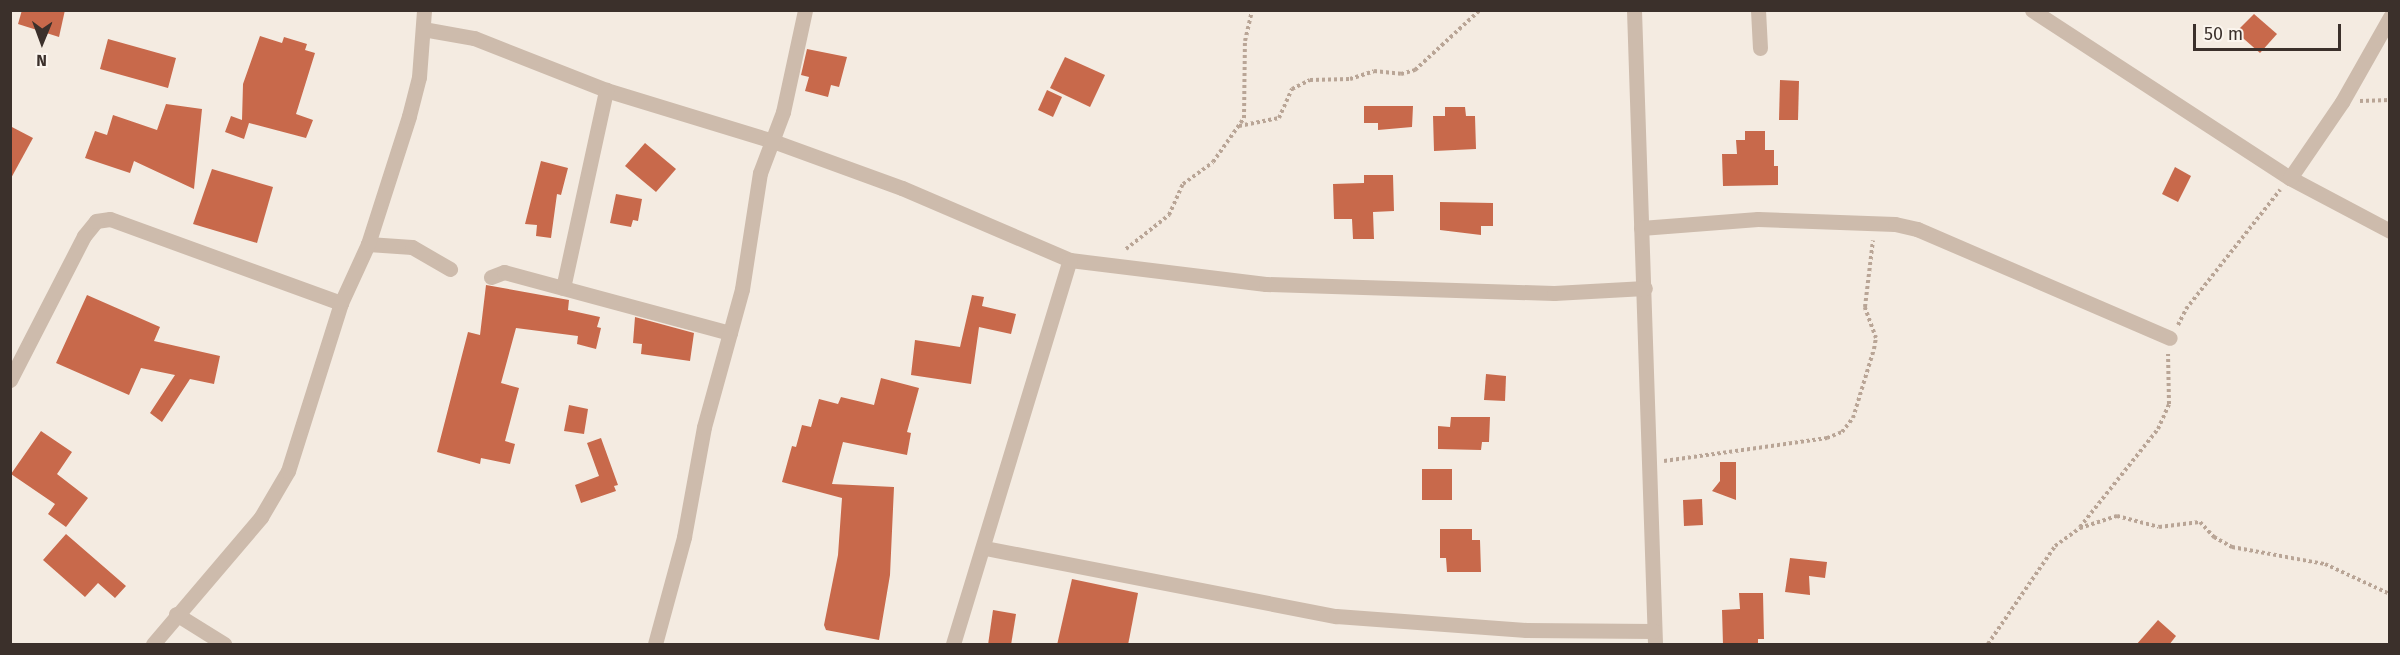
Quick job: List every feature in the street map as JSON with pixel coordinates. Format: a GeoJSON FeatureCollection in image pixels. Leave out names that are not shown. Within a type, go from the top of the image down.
{"type":"FeatureCollection","features":[{"type":"Feature","properties":{"kind":"street"},"geometry":{"type":"LineString","coordinates":[[655,645],[684,537],[704,427],[742,289],[760,173],[796,61],[805,10]]}},
{"type":"Feature","properties":{"kind":"street"},"geometry":{"type":"LineString","coordinates":[[985,548],[1336,616],[1654,638],[1651,463],[1634,10]]}},
{"type":"Feature","properties":{"kind":"street"},"geometry":{"type":"LineString","coordinates":[[1758,10],[1760,48]]}},
{"type":"Feature","properties":{"kind":"street"},"geometry":{"type":"LineString","coordinates":[[2032,10],[2290,178],[2390,231]]}},
{"type":"Feature","properties":{"kind":"street"},"geometry":{"type":"LineString","coordinates":[[153,645],[176,614],[261,517],[288,471],[340,303],[368,244],[410,116],[419,77],[423,11]]}},
{"type":"Feature","properties":{"kind":"street"},"geometry":{"type":"LineString","coordinates":[[2290,178],[2342,102],[2390,17]]}},
{"type":"Feature","properties":{"kind":"street"},"geometry":{"type":"LineString","coordinates":[[423,29],[474,38],[606,90],[770,140],[902,188],[1070,260],[1266,284],[1554,292],[1645,288]]}},
{"type":"Feature","properties":{"kind":"street"},"geometry":{"type":"LineString","coordinates":[[563,288],[606,90]]}},
{"type":"Feature","properties":{"kind":"street"},"geometry":{"type":"LineString","coordinates":[[10,380],[84,236],[96,221],[110,219],[340,303]]}},
{"type":"Feature","properties":{"kind":"street"},"geometry":{"type":"LineString","coordinates":[[1641,228],[1758,219],[1875,222],[1917,229],[2170,338]]}},
{"type":"Feature","properties":{"kind":"street"},"geometry":{"type":"LineString","coordinates":[[368,244],[412,247],[450,269]]}},
{"type":"Feature","properties":{"kind":"street"},"geometry":{"type":"LineString","coordinates":[[953,645],[985,548],[1070,260]]}},
{"type":"Feature","properties":{"kind":"street"},"geometry":{"type":"LineString","coordinates":[[491,277],[504,272],[730,333]]}},
{"type":"Feature","properties":{"kind":"street"},"geometry":{"type":"LineString","coordinates":[[176,614],[224,645]]}},
{"type":"Feature","properties":{"kind":"path"},"geometry":{"type":"LineString","coordinates":[[1099,263],[1136,243],[1164,220],[1173,209],[1183,184],[1210,165],[1238,127],[1246,112],[1245,41],[1252,10]]}},
{"type":"Feature","properties":{"kind":"path"},"geometry":{"type":"LineString","coordinates":[[1238,127],[1280,118],[1292,89],[1310,81],[1350,79],[1374,71],[1409,73],[1480,10]]}},
{"type":"Feature","properties":{"kind":"path"},"geometry":{"type":"LineString","coordinates":[[2342,102],[2390,100]]}},
{"type":"Feature","properties":{"kind":"path"},"geometry":{"type":"LineString","coordinates":[[1651,463],[1827,438],[1842,432],[1853,418],[1876,338],[1865,307],[1875,222]]}},
{"type":"Feature","properties":{"kind":"path"},"geometry":{"type":"LineString","coordinates":[[1988,645],[2055,546],[2080,528],[2116,516],[2158,527],[2200,522],[2214,537],[2232,547],[2325,564],[2390,594]]}},
{"type":"Feature","properties":{"kind":"building"},"geometry":{"type":"Polygon","coordinates":[[[22,10],[65,10],[59,37],[18,24],[22,10]]]}},
{"type":"Feature","properties":{"kind":"building"},"geometry":{"type":"Polygon","coordinates":[[[2254,14],[2277,34],[2260,53],[2236,32],[2254,14]]]}},
{"type":"Feature","properties":{"kind":"building"},"geometry":{"type":"Polygon","coordinates":[[[260,36],[282,43],[284,37],[307,44],[305,50],[315,53],[296,114],[313,120],[306,138],[249,123],[244,139],[225,132],[231,116],[242,120],[243,84],[260,36]]]}},
{"type":"Feature","properties":{"kind":"building"},"geometry":{"type":"Polygon","coordinates":[[[108,39],[176,58],[168,88],[100,69],[108,39]]]}},
{"type":"Feature","properties":{"kind":"building"},"geometry":{"type":"Polygon","coordinates":[[[807,49],[847,57],[839,87],[831,85],[828,97],[805,91],[809,77],[801,75],[807,49]]]}},
{"type":"Feature","properties":{"kind":"building"},"geometry":{"type":"Polygon","coordinates":[[[1065,57],[1105,75],[1090,107],[1050,88],[1065,57]]]}},
{"type":"Feature","properties":{"kind":"building"},"geometry":{"type":"Polygon","coordinates":[[[1780,80],[1799,81],[1798,120],[1779,120],[1780,80]]]}},
{"type":"Feature","properties":{"kind":"building"},"geometry":{"type":"Polygon","coordinates":[[[1047,90],[1062,97],[1053,117],[1038,110],[1047,90]]]}},
{"type":"Feature","properties":{"kind":"building"},"geometry":{"type":"Polygon","coordinates":[[[166,104],[202,109],[194,189],[134,161],[130,173],[85,158],[95,131],[107,135],[113,115],[157,130],[166,104]]]}},
{"type":"Feature","properties":{"kind":"building"},"geometry":{"type":"Polygon","coordinates":[[[1364,106],[1413,106],[1412,127],[1378,130],[1378,123],[1364,123],[1364,106]]]}},
{"type":"Feature","properties":{"kind":"building"},"geometry":{"type":"Polygon","coordinates":[[[1445,107],[1465,107],[1466,116],[1475,116],[1476,149],[1434,151],[1433,116],[1445,116],[1445,107]]]}},
{"type":"Feature","properties":{"kind":"building"},"geometry":{"type":"Polygon","coordinates":[[[10,126],[33,138],[10,180],[10,126]]]}},
{"type":"Feature","properties":{"kind":"building"},"geometry":{"type":"Polygon","coordinates":[[[1745,131],[1765,131],[1765,150],[1774,150],[1774,166],[1778,166],[1778,185],[1723,186],[1722,154],[1737,154],[1736,140],[1745,140],[1745,131]]]}},
{"type":"Feature","properties":{"kind":"building"},"geometry":{"type":"Polygon","coordinates":[[[645,143],[676,169],[656,192],[625,166],[645,143]]]}},
{"type":"Feature","properties":{"kind":"building"},"geometry":{"type":"Polygon","coordinates":[[[541,161],[568,168],[561,195],[557,194],[551,238],[536,236],[537,225],[525,224],[541,161]]]}},
{"type":"Feature","properties":{"kind":"building"},"geometry":{"type":"Polygon","coordinates":[[[2175,167],[2191,176],[2178,202],[2162,194],[2175,167]]]}},
{"type":"Feature","properties":{"kind":"building"},"geometry":{"type":"Polygon","coordinates":[[[212,169],[273,187],[257,243],[193,224],[212,169]]]}},
{"type":"Feature","properties":{"kind":"building"},"geometry":{"type":"Polygon","coordinates":[[[1364,175],[1393,175],[1394,211],[1373,212],[1374,239],[1353,239],[1352,219],[1334,219],[1333,184],[1364,183],[1364,175]]]}},
{"type":"Feature","properties":{"kind":"building"},"geometry":{"type":"Polygon","coordinates":[[[616,194],[642,199],[638,221],[633,220],[631,227],[610,223],[616,194]]]}},
{"type":"Feature","properties":{"kind":"building"},"geometry":{"type":"Polygon","coordinates":[[[1440,202],[1493,203],[1493,226],[1481,226],[1481,235],[1440,230],[1440,202]]]}},
{"type":"Feature","properties":{"kind":"building"},"geometry":{"type":"Polygon","coordinates":[[[486,285],[569,300],[568,310],[600,317],[597,327],[601,328],[596,349],[577,344],[578,336],[516,328],[501,383],[519,388],[505,441],[515,444],[510,464],[481,458],[480,464],[437,452],[468,332],[480,335],[486,285]]]}},
{"type":"Feature","properties":{"kind":"building"},"geometry":{"type":"Polygon","coordinates":[[[87,295],[160,327],[154,341],[220,356],[214,384],[190,379],[162,422],[150,413],[175,375],[141,368],[129,395],[56,363],[87,295]]]}},
{"type":"Feature","properties":{"kind":"building"},"geometry":{"type":"Polygon","coordinates":[[[972,295],[984,297],[982,306],[1016,314],[1011,334],[979,327],[971,384],[911,375],[915,340],[960,347],[972,295]]]}},
{"type":"Feature","properties":{"kind":"building"},"geometry":{"type":"Polygon","coordinates":[[[635,317],[694,333],[690,361],[641,354],[642,344],[633,343],[635,317]]]}},
{"type":"Feature","properties":{"kind":"building"},"geometry":{"type":"Polygon","coordinates":[[[1486,374],[1506,376],[1505,401],[1484,400],[1486,374]]]}},
{"type":"Feature","properties":{"kind":"building"},"geometry":{"type":"Polygon","coordinates":[[[881,378],[919,388],[907,432],[911,433],[907,455],[843,442],[832,484],[894,487],[890,575],[879,640],[826,630],[824,625],[838,555],[842,498],[782,482],[792,446],[796,447],[802,425],[811,427],[819,399],[838,404],[841,397],[874,405],[881,378]]]}},
{"type":"Feature","properties":{"kind":"building"},"geometry":{"type":"Polygon","coordinates":[[[569,405],[588,409],[584,434],[564,431],[569,405]]]}},
{"type":"Feature","properties":{"kind":"building"},"geometry":{"type":"Polygon","coordinates":[[[1451,417],[1490,417],[1489,442],[1482,442],[1481,450],[1438,449],[1438,426],[1450,427],[1451,417]]]}},
{"type":"Feature","properties":{"kind":"building"},"geometry":{"type":"Polygon","coordinates":[[[41,431],[72,452],[57,474],[88,498],[66,527],[48,514],[55,504],[11,474],[41,431]]]}},
{"type":"Feature","properties":{"kind":"building"},"geometry":{"type":"Polygon","coordinates":[[[601,438],[618,485],[614,486],[616,491],[581,503],[575,485],[599,476],[587,443],[601,438]]]}},
{"type":"Feature","properties":{"kind":"building"},"geometry":{"type":"Polygon","coordinates":[[[1720,462],[1736,462],[1736,500],[1712,491],[1720,481],[1720,462]]]}},
{"type":"Feature","properties":{"kind":"building"},"geometry":{"type":"Polygon","coordinates":[[[1422,469],[1452,469],[1452,500],[1422,500],[1422,469]]]}},
{"type":"Feature","properties":{"kind":"building"},"geometry":{"type":"Polygon","coordinates":[[[1702,499],[1703,525],[1684,526],[1683,500],[1702,499]]]}},
{"type":"Feature","properties":{"kind":"building"},"geometry":{"type":"Polygon","coordinates":[[[1440,529],[1472,529],[1472,540],[1480,540],[1481,572],[1447,572],[1446,558],[1440,558],[1440,529]]]}},
{"type":"Feature","properties":{"kind":"building"},"geometry":{"type":"Polygon","coordinates":[[[66,534],[126,586],[115,598],[98,583],[85,597],[43,560],[66,534]]]}},
{"type":"Feature","properties":{"kind":"building"},"geometry":{"type":"Polygon","coordinates":[[[1790,558],[1827,562],[1825,578],[1809,576],[1810,595],[1785,592],[1790,558]]]}},
{"type":"Feature","properties":{"kind":"building"},"geometry":{"type":"Polygon","coordinates":[[[1072,579],[1138,593],[1128,645],[1057,645],[1072,579]]]}},
{"type":"Feature","properties":{"kind":"building"},"geometry":{"type":"Polygon","coordinates":[[[1739,593],[1763,593],[1764,639],[1758,639],[1758,645],[1723,645],[1722,610],[1740,609],[1739,593]]]}},
{"type":"Feature","properties":{"kind":"building"},"geometry":{"type":"Polygon","coordinates":[[[993,610],[1016,614],[1011,645],[988,645],[993,610]]]}},
{"type":"Feature","properties":{"kind":"building"},"geometry":{"type":"Polygon","coordinates":[[[2158,620],[2176,636],[2169,645],[2136,645],[2158,620]]]}}]}
